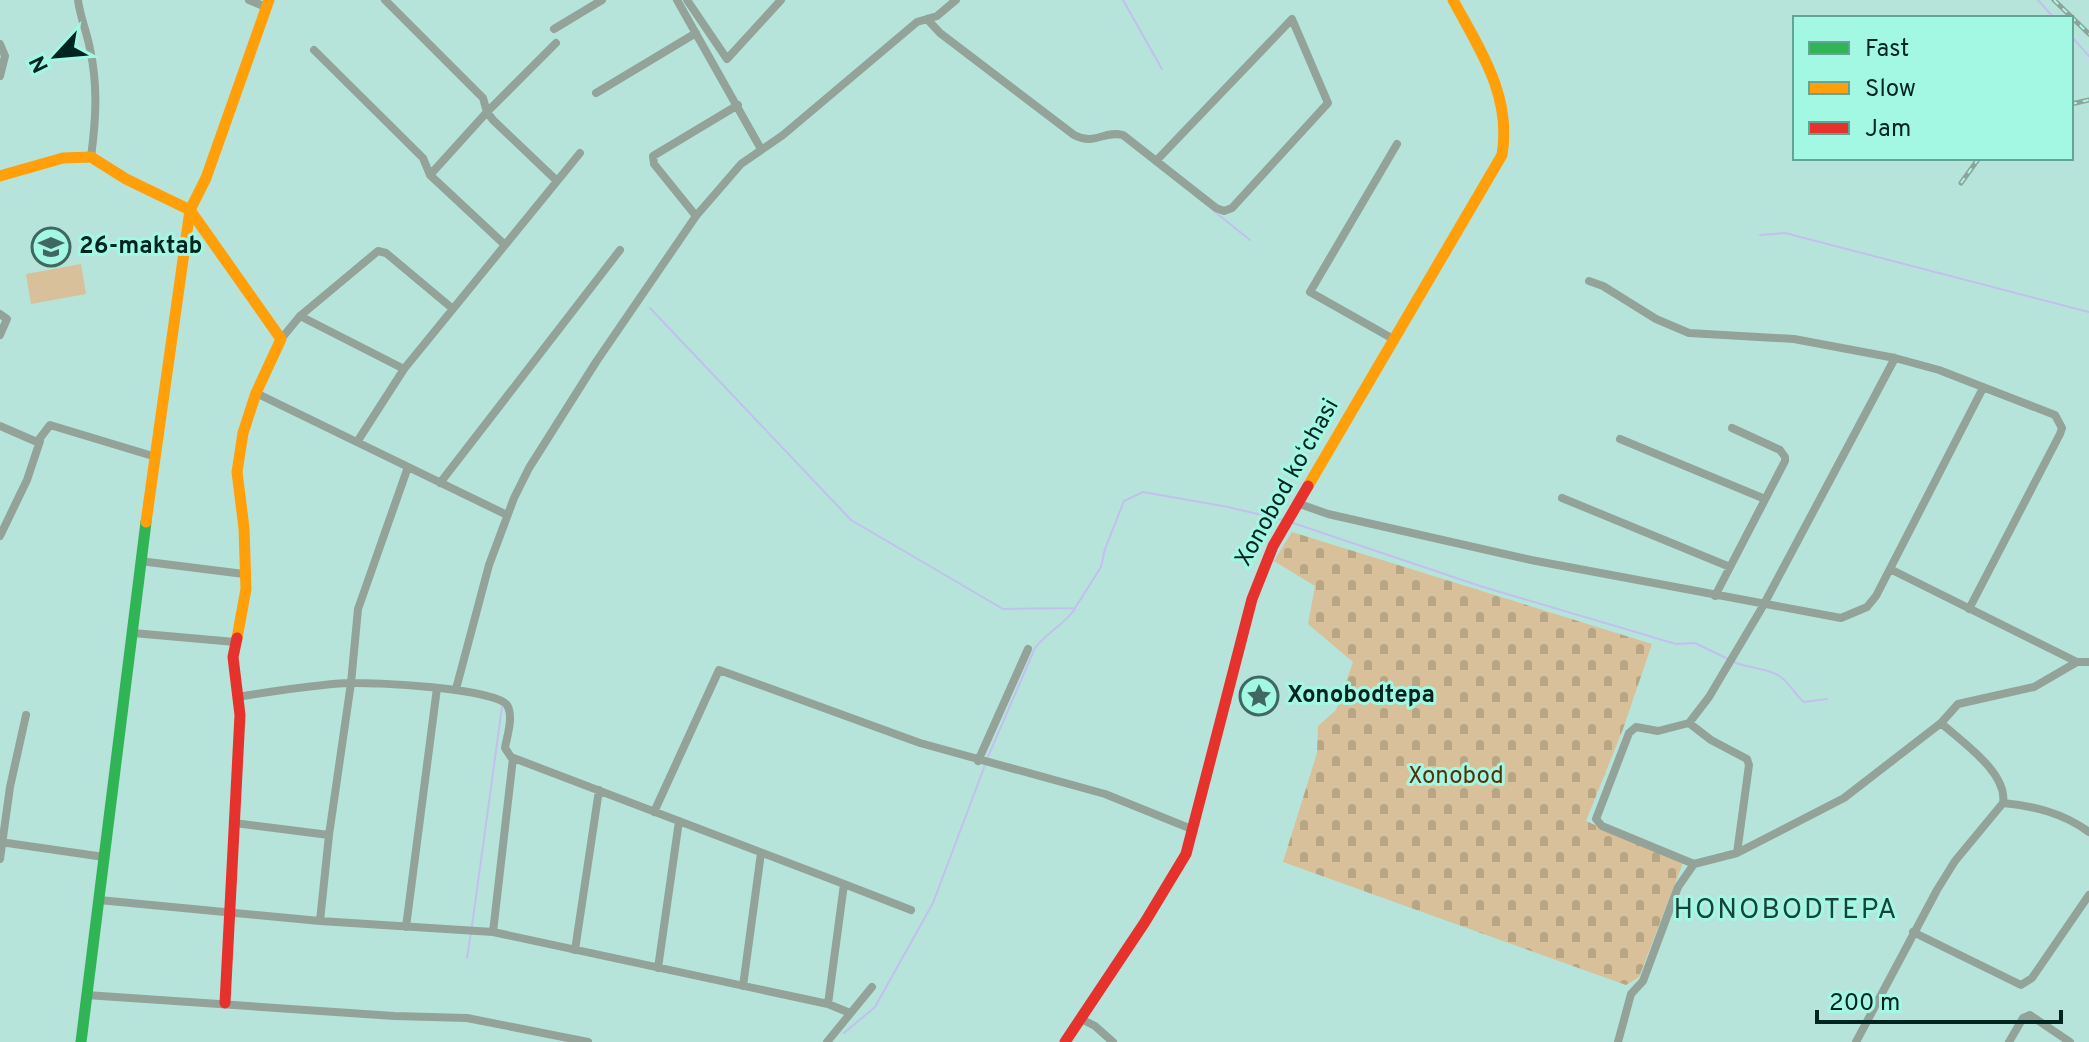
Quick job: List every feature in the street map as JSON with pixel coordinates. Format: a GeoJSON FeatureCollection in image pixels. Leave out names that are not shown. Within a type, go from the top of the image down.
{"type":"FeatureCollection","features":[{"type":"Feature","properties":{"kind":"street"},"geometry":{"type":"LineString","coordinates":[[78,0],[95,83],[96,119],[91,157]]}},
{"type":"Feature","properties":{"kind":"street"},"geometry":{"type":"LineString","coordinates":[[81,1042],[140,561],[190,210],[206,178],[268,4],[249,0]]}},
{"type":"Feature","properties":{"kind":"street"},"geometry":{"type":"LineString","coordinates":[[385,0],[483,98],[487,112],[557,181]]}},
{"type":"Feature","properties":{"kind":"street"},"geometry":{"type":"LineString","coordinates":[[554,29],[602,0]]}},
{"type":"Feature","properties":{"kind":"street"},"geometry":{"type":"LineString","coordinates":[[677,0],[761,149]]}},
{"type":"Feature","properties":{"kind":"street"},"geometry":{"type":"LineString","coordinates":[[687,0],[727,59]]}},
{"type":"Feature","properties":{"kind":"street"},"geometry":{"type":"LineString","coordinates":[[717,71],[781,0]]}},
{"type":"Feature","properties":{"kind":"street"},"geometry":{"type":"LineString","coordinates":[[456,689],[475,610],[507,515],[529,468],[696,216],[733,172],[783,135],[917,22],[937,16],[956,0]]}},
{"type":"Feature","properties":{"kind":"street","name":"Xonobod koʻchasi"},"geometry":{"type":"LineString","coordinates":[[1065,1042],[1172,880],[1194,830],[1252,599],[1263,569],[1297,503],[1502,155],[1507,136],[1505,110],[1499,91],[1453,0]]}},
{"type":"Feature","properties":{"kind":"street"},"geometry":{"type":"LineString","coordinates":[[927,19],[940,33],[1074,135],[1088,140],[1120,134],[1220,210],[1232,208],[1328,103],[1292,19],[1156,161]]}},
{"type":"Feature","properties":{"kind":"street"},"geometry":{"type":"LineString","coordinates":[[596,93],[696,33]]}},
{"type":"Feature","properties":{"kind":"street"},"geometry":{"type":"LineString","coordinates":[[430,175],[556,43]]}},
{"type":"Feature","properties":{"kind":"street"},"geometry":{"type":"LineString","coordinates":[[0,44],[5,56],[0,76]]}},
{"type":"Feature","properties":{"kind":"street"},"geometry":{"type":"LineString","coordinates":[[314,50],[423,158],[430,175],[505,245]]}},
{"type":"Feature","properties":{"kind":"street"},"geometry":{"type":"LineString","coordinates":[[696,216],[654,164],[653,156],[738,105]]}},
{"type":"Feature","properties":{"kind":"street"},"geometry":{"type":"LineString","coordinates":[[1395,340],[1310,292],[1397,144]]}},
{"type":"Feature","properties":{"kind":"street"},"geometry":{"type":"LineString","coordinates":[[357,442],[404,369],[580,153]]}},
{"type":"Feature","properties":{"kind":"street"},"geometry":{"type":"LineString","coordinates":[[0,176],[63,158],[91,157],[126,179],[190,210],[281,339]]}},
{"type":"Feature","properties":{"kind":"street"},"geometry":{"type":"LineString","coordinates":[[440,483],[620,250]]}},
{"type":"Feature","properties":{"kind":"street"},"geometry":{"type":"LineString","coordinates":[[225,1003],[240,715],[233,657],[246,589],[244,528],[237,472],[243,433],[256,393],[281,339],[300,316],[378,251],[386,253],[453,309]]}},
{"type":"Feature","properties":{"kind":"street"},"geometry":{"type":"LineString","coordinates":[[1589,281],[1603,286],[1656,319],[1689,333],[1794,339],[1895,358],[1939,370],[2055,415],[2062,428],[1969,609]]}},
{"type":"Feature","properties":{"kind":"street"},"geometry":{"type":"LineString","coordinates":[[0,314],[7,319],[0,335]]}},
{"type":"Feature","properties":{"kind":"street"},"geometry":{"type":"LineString","coordinates":[[300,316],[404,369]]}},
{"type":"Feature","properties":{"kind":"street"},"geometry":{"type":"LineString","coordinates":[[1694,864],[1602,826],[1596,819],[1629,733],[1639,726],[1658,731],[1689,723],[1709,697],[1763,606],[1895,358]]}},
{"type":"Feature","properties":{"kind":"street"},"geometry":{"type":"LineString","coordinates":[[1297,503],[1315,511],[1531,560],[1763,606],[1841,618],[1867,607],[1876,596],[1983,388]]}},
{"type":"Feature","properties":{"kind":"street"},"geometry":{"type":"LineString","coordinates":[[256,393],[507,515]]}},
{"type":"Feature","properties":{"kind":"street"},"geometry":{"type":"LineString","coordinates":[[0,426],[37,442],[50,425],[156,457]]}},
{"type":"Feature","properties":{"kind":"street"},"geometry":{"type":"LineString","coordinates":[[1715,596],[1785,457],[1780,450],[1732,428]]}},
{"type":"Feature","properties":{"kind":"street"},"geometry":{"type":"LineString","coordinates":[[0,536],[27,480],[41,435]]}},
{"type":"Feature","properties":{"kind":"street"},"geometry":{"type":"LineString","coordinates":[[1620,439],[1765,499]]}},
{"type":"Feature","properties":{"kind":"street"},"geometry":{"type":"LineString","coordinates":[[320,921],[358,609],[408,467]]}},
{"type":"Feature","properties":{"kind":"street"},"geometry":{"type":"LineString","coordinates":[[1562,498],[1730,567]]}},
{"type":"Feature","properties":{"kind":"street"},"geometry":{"type":"LineString","coordinates":[[140,561],[244,574]]}},
{"type":"Feature","properties":{"kind":"street"},"geometry":{"type":"LineString","coordinates":[[1890,569],[2077,662],[2089,662]]}},
{"type":"Feature","properties":{"kind":"street"},"geometry":{"type":"LineString","coordinates":[[133,633],[235,642]]}},
{"type":"Feature","properties":{"kind":"street"},"geometry":{"type":"LineString","coordinates":[[978,761],[1028,649]]}},
{"type":"Feature","properties":{"kind":"street"},"geometry":{"type":"LineString","coordinates":[[1618,1042],[1631,994],[1643,981],[1678,887],[1684,874],[1694,864],[1737,853],[1844,798],[1941,723],[1958,704],[2034,687],[2077,662]]}},
{"type":"Feature","properties":{"kind":"street"},"geometry":{"type":"LineString","coordinates":[[654,812],[719,670],[920,743],[994,766],[1084,788],[1194,830]]}},
{"type":"Feature","properties":{"kind":"street"},"geometry":{"type":"LineString","coordinates":[[237,697],[351,683],[456,689],[499,699],[507,704],[510,716],[505,752],[513,758],[911,910]]}},
{"type":"Feature","properties":{"kind":"street"},"geometry":{"type":"LineString","coordinates":[[406,927],[437,688]]}},
{"type":"Feature","properties":{"kind":"street"},"geometry":{"type":"LineString","coordinates":[[0,859],[10,787],[26,715]]}},
{"type":"Feature","properties":{"kind":"street"},"geometry":{"type":"LineString","coordinates":[[1689,723],[1711,740],[1747,759],[1749,765],[1737,853]]}},
{"type":"Feature","properties":{"kind":"street"},"geometry":{"type":"LineString","coordinates":[[1856,1042],[1913,932],[1955,861],[2003,803],[2004,794],[1998,779],[1941,723]]}},
{"type":"Feature","properties":{"kind":"street"},"geometry":{"type":"LineString","coordinates":[[493,932],[513,758]]}},
{"type":"Feature","properties":{"kind":"street"},"geometry":{"type":"LineString","coordinates":[[575,950],[599,790]]}},
{"type":"Feature","properties":{"kind":"street"},"geometry":{"type":"LineString","coordinates":[[2003,803],[2048,811],[2089,832]]}},
{"type":"Feature","properties":{"kind":"street"},"geometry":{"type":"LineString","coordinates":[[658,968],[679,821]]}},
{"type":"Feature","properties":{"kind":"street"},"geometry":{"type":"LineString","coordinates":[[234,823],[329,835]]}},
{"type":"Feature","properties":{"kind":"street"},"geometry":{"type":"LineString","coordinates":[[1,842],[104,857]]}},
{"type":"Feature","properties":{"kind":"street"},"geometry":{"type":"LineString","coordinates":[[743,986],[761,853]]}},
{"type":"Feature","properties":{"kind":"street"},"geometry":{"type":"LineString","coordinates":[[828,1004],[844,884]]}},
{"type":"Feature","properties":{"kind":"street"},"geometry":{"type":"LineString","coordinates":[[1913,932],[2021,985],[2032,978],[2089,895]]}},
{"type":"Feature","properties":{"kind":"street"},"geometry":{"type":"LineString","coordinates":[[99,900],[320,921],[493,932],[828,1004],[850,1013]]}},
{"type":"Feature","properties":{"kind":"street"},"geometry":{"type":"LineString","coordinates":[[827,1042],[872,987]]}},
{"type":"Feature","properties":{"kind":"street"},"geometry":{"type":"LineString","coordinates":[[86,995],[394,1016],[467,1018],[588,1042]]}},
{"type":"Feature","properties":{"kind":"street"},"geometry":{"type":"LineString","coordinates":[[2009,1042],[2023,1018],[2030,1015],[2070,1042]]}},
{"type":"Feature","properties":{"kind":"street"},"geometry":{"type":"LineString","coordinates":[[1081,1019],[1095,1026],[1113,1042]]}},
{"type":"Feature","properties":{"kind":"green space"},"geometry":{"type":"Polygon","coordinates":[[[81,264],[86,294],[31,304],[26,274],[81,264]]]}},
{"type":"Feature","properties":{"kind":"green space","name":"Xonobod"},"geometry":{"type":"Polygon","coordinates":[[[1292,532],[1652,644],[1623,729],[1586,821],[1683,863],[1639,977],[1626,985],[1283,862],[1317,753],[1318,726],[1336,710],[1353,662],[1308,624],[1315,586],[1274,561],[1292,532]]]}},
{"type":"Feature","properties":{"kind":"waterway"},"geometry":{"type":"LineString","coordinates":[[1123,0],[1162,69]]}},
{"type":"Feature","properties":{"kind":"waterway"},"geometry":{"type":"LineString","coordinates":[[2038,0],[2052,16]]}},
{"type":"Feature","properties":{"kind":"waterway"},"geometry":{"type":"LineString","coordinates":[[2073,38],[2089,56]]}},
{"type":"Feature","properties":{"kind":"waterway"},"geometry":{"type":"LineString","coordinates":[[1215,212],[1250,240]]}},
{"type":"Feature","properties":{"kind":"waterway"},"geometry":{"type":"LineString","coordinates":[[1760,235],[1785,233],[2089,312]]}},
{"type":"Feature","properties":{"kind":"waterway"},"geometry":{"type":"LineString","coordinates":[[650,308],[851,520],[1003,609],[1075,608],[1101,567],[1124,501],[1143,492],[1283,520]]}},
{"type":"Feature","properties":{"kind":"waterway"},"geometry":{"type":"LineString","coordinates":[[1293,523],[1480,586],[1676,644],[1695,643],[1728,659]]}},
{"type":"Feature","properties":{"kind":"waterway"},"geometry":{"type":"LineString","coordinates":[[987,759],[1035,648],[1075,609]]}},
{"type":"Feature","properties":{"kind":"waterway"},"geometry":{"type":"LineString","coordinates":[[1734,662],[1778,675],[1804,702],[1827,699]]}},
{"type":"Feature","properties":{"kind":"waterway"},"geometry":{"type":"LineString","coordinates":[[472,926],[502,707]]}},
{"type":"Feature","properties":{"kind":"waterway"},"geometry":{"type":"LineString","coordinates":[[844,1033],[875,1007],[933,903],[985,765]]}},
{"type":"Feature","properties":{"kind":"waterway"},"geometry":{"type":"LineString","coordinates":[[467,958],[471,932]]}},
{"type":"Feature","properties":{"kind":"railway"},"geometry":{"type":"LineString","coordinates":[[2054,0],[2070,16]]}},
{"type":"Feature","properties":{"kind":"railway"},"geometry":{"type":"LineString","coordinates":[[2073,18],[2089,34]]}},
{"type":"Feature","properties":{"kind":"railway"},"geometry":{"type":"LineString","coordinates":[[2073,104],[2089,100]]}},
{"type":"Feature","properties":{"kind":"railway"},"geometry":{"type":"LineString","coordinates":[[1961,183],[1978,160]]}},
{"type":"Feature","properties":{"kind":"traffic: fast"},"geometry":{"type":"LineString","coordinates":[[81,1042],[146,522]]}},
{"type":"Feature","properties":{"kind":"traffic: slow"},"geometry":{"type":"LineString","coordinates":[[146,522],[190,210],[206,178],[269,0]]}},
{"type":"Feature","properties":{"kind":"traffic: slow"},"geometry":{"type":"LineString","coordinates":[[1308,486],[1502,155],[1504,133],[1498,93],[1483,55],[1453,0]]}},
{"type":"Feature","properties":{"kind":"traffic: slow"},"geometry":{"type":"LineString","coordinates":[[0,176],[63,158],[91,157],[126,179],[190,210],[281,339],[256,393],[243,433],[237,472],[244,528],[246,589],[237,638]]}},
{"type":"Feature","properties":{"kind":"traffic: jam"},"geometry":{"type":"LineString","coordinates":[[1065,1042],[1186,854],[1252,599],[1273,546],[1308,486]]}},
{"type":"Feature","properties":{"kind":"traffic: jam"},"geometry":{"type":"LineString","coordinates":[[225,1003],[240,715],[233,657],[237,638]]}},
{"type":"Feature","properties":{"kind":"place","name":"26-maktab"},"geometry":{"type":"Point","coordinates":[51,247]}},
{"type":"Feature","properties":{"kind":"place","name":"Xonobodtepa"},"geometry":{"type":"Point","coordinates":[1259,696]}},
{"type":"Feature","properties":{"kind":"district","name":"HONOBODTEPA"},"geometry":{"type":"Point","coordinates":[1786,911]}}]}
